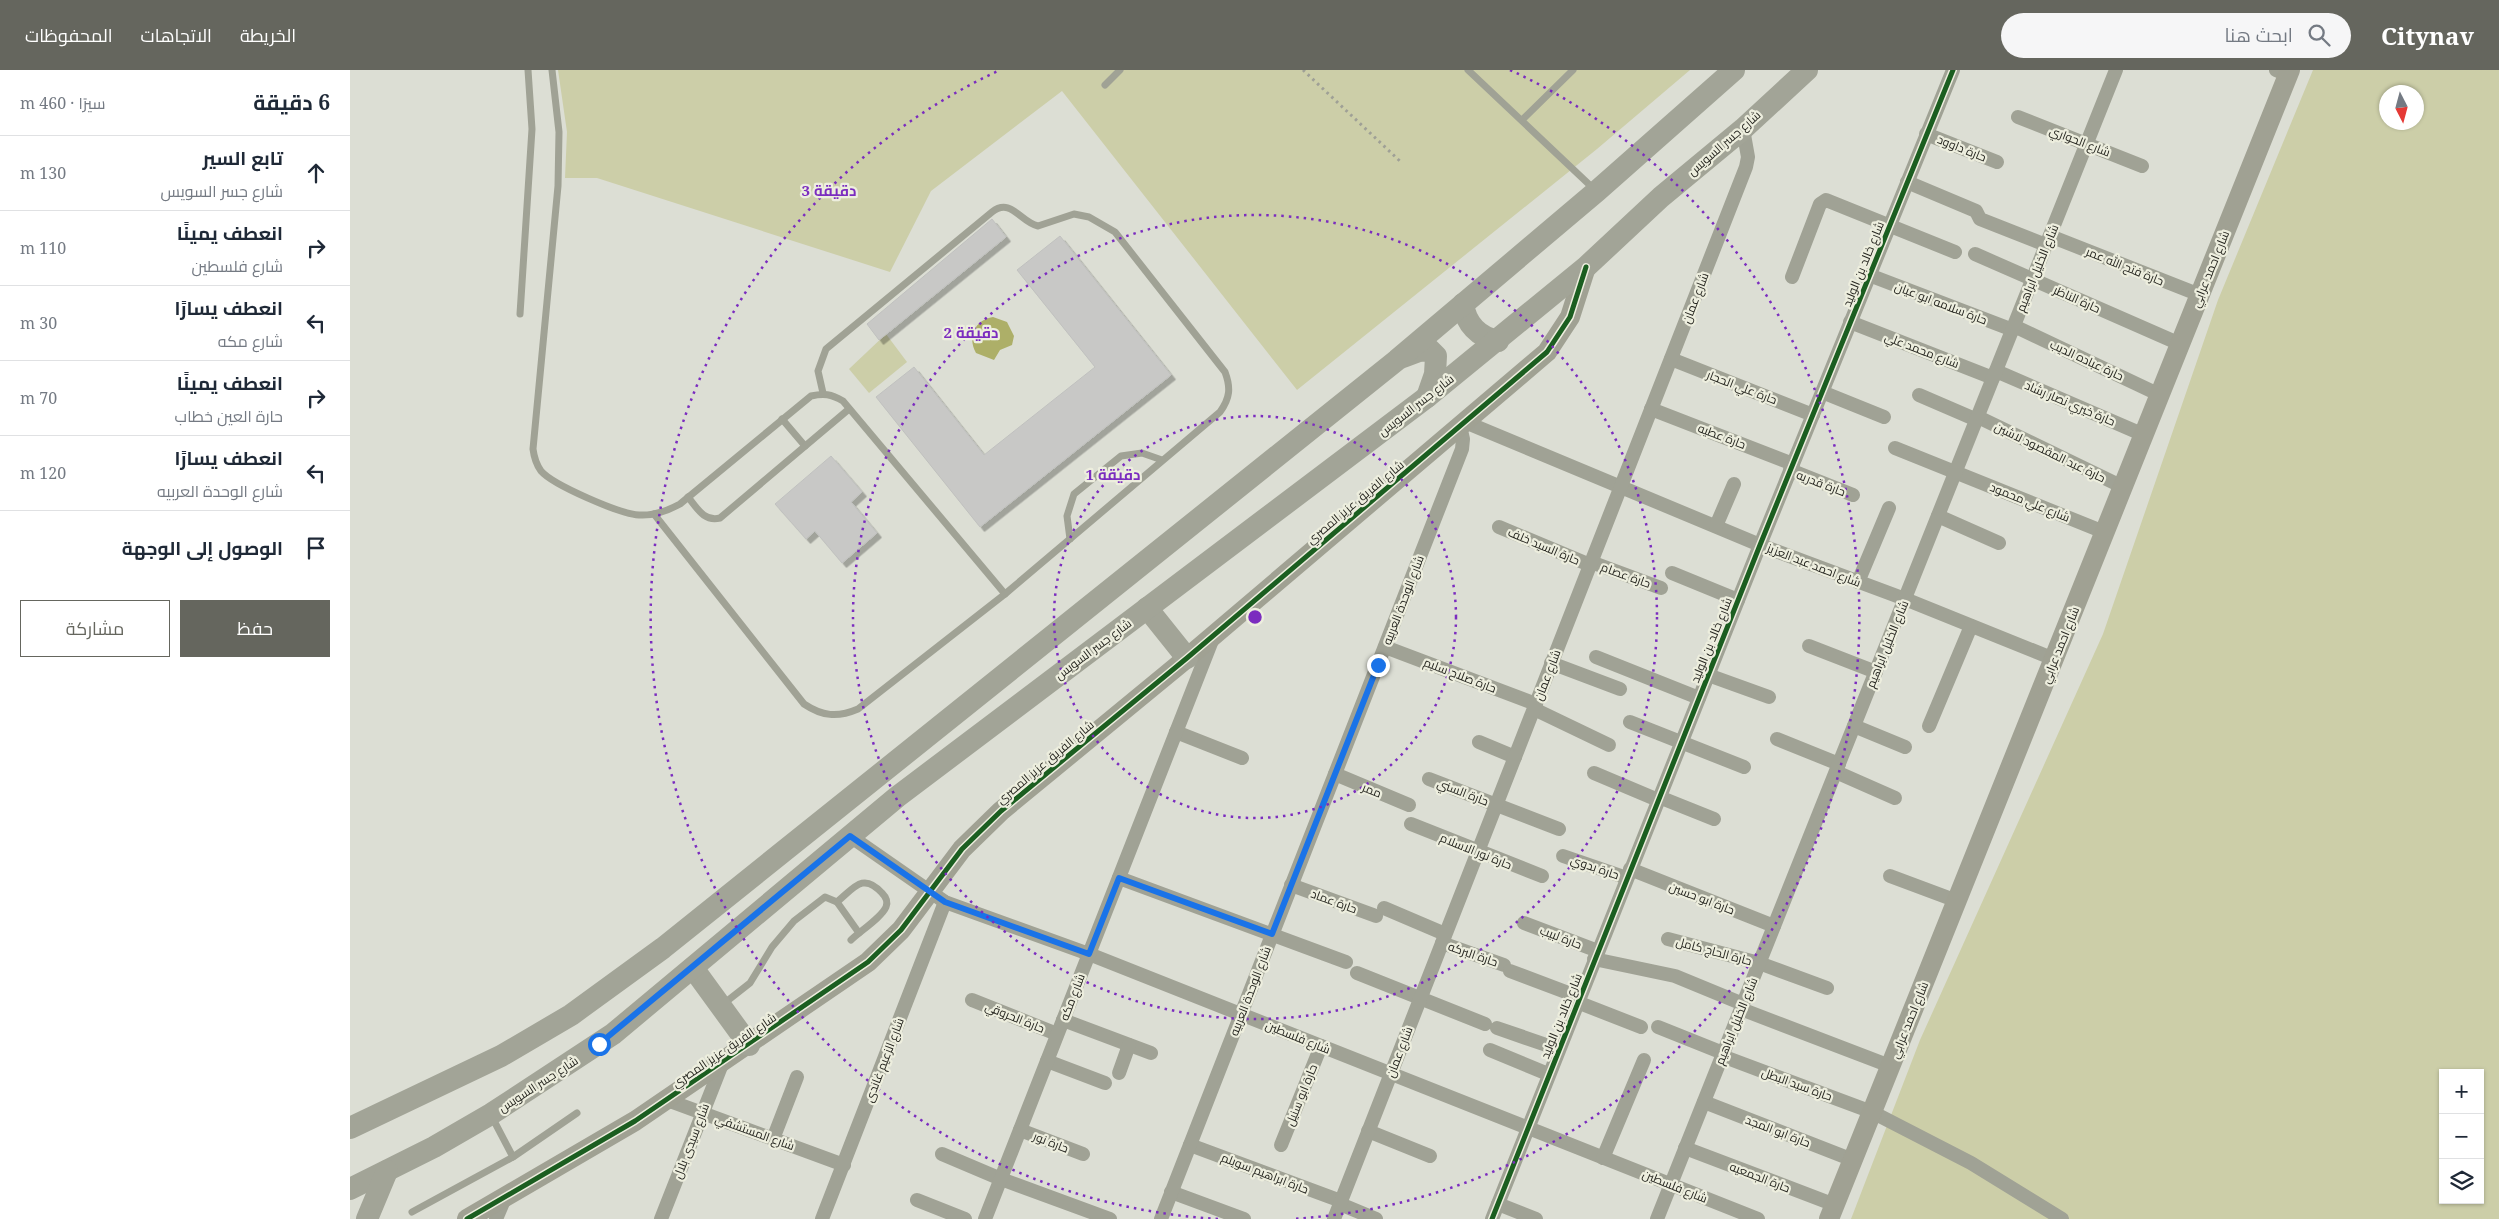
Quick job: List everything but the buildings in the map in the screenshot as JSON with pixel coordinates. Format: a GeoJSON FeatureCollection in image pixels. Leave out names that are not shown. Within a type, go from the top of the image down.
{"type":"FeatureCollection","features":[{"type":"Feature","properties":{"kind":"main road"},"geometry":{"type":"LineString","coordinates":[[350,1128],[501,1056],[571,1015],[663,948],[1397,360],[1596,191],[1734,70]]}},
{"type":"Feature","properties":{"kind":"main road","name":"شارع جسر السويس"},"geometry":{"type":"LineString","coordinates":[[350,1189],[491,1114],[613,1034],[897,797],[1428,397],[1498,341],[1586,267],[1661,197],[1743,129],[1807,70]]}},
{"type":"Feature","properties":{"kind":"main road"},"geometry":{"type":"LineString","coordinates":[[1464,304],[1465,313],[1474,329],[1481,335],[1498,341]]}},
{"type":"Feature","properties":{"kind":"main road"},"geometry":{"type":"LineString","coordinates":[[1397,360],[1419,350],[1433,352],[1437,363],[1428,397]]}},
{"type":"Feature","properties":{"kind":"main road"},"geometry":{"type":"LineString","coordinates":[[1147,608],[1187,658]]}},
{"type":"Feature","properties":{"kind":"main road"},"geometry":{"type":"LineString","coordinates":[[693,968],[749,1045]]}},
{"type":"Feature","properties":{"kind":"main road"},"geometry":{"type":"LineString","coordinates":[[366,1219],[387,1171]]}},
{"type":"Feature","properties":{"kind":"street","name":"شارع خالد بن الوليد"},"geometry":{"type":"LineString","coordinates":[[1492,1219],[1628,874],[1952,70]]}},
{"type":"Feature","properties":{"kind":"street","name":"شارع الخليل ابراهيم"},"geometry":{"type":"LineString","coordinates":[[1657,1219],[2116,70]]}},
{"type":"Feature","properties":{"kind":"street","name":"شارع احمد عرابي"},"geometry":{"type":"LineString","coordinates":[[1832,1212],[2200,295],[2285,72]]}},
{"type":"Feature","properties":{"kind":"street","name":"شارع الحواري"},"geometry":{"type":"LineString","coordinates":[[2018,117],[2142,166]]}},
{"type":"Feature","properties":{"kind":"street","name":"شارع عمان"},"geometry":{"type":"LineString","coordinates":[[1334,1219],[1746,167],[1748,157],[1743,129]]}},
{"type":"Feature","properties":{"kind":"street","name":"حارة داوود"},"geometry":{"type":"LineString","coordinates":[[1926,134],[1997,162]]}},
{"type":"Feature","properties":{"kind":"street","name":"حارة فتح الله عمر"},"geometry":{"type":"LineString","coordinates":[[1907,182],[1976,211],[1980,219],[2048,240],[2200,295]]}},
{"type":"Feature","properties":{"kind":"street"},"geometry":{"type":"LineString","coordinates":[[1792,277],[1822,201],[1826,200],[1956,252]]}},
{"type":"Feature","properties":{"kind":"street","name":"حارة الناظر"},"geometry":{"type":"LineString","coordinates":[[1975,254],[2180,344]]}},
{"type":"Feature","properties":{"kind":"street","name":"شارع الفريق عزيز المصري"},"geometry":{"type":"LineString","coordinates":[[467,1219],[572,1160],[667,1100],[868,962],[937,896],[962,849],[1001,811],[1187,658],[1548,352],[1570,316],[1586,267]]}},
{"type":"Feature","properties":{"kind":"street","name":"حارة سلامه ابو عيان"},"geometry":{"type":"LineString","coordinates":[[1869,276],[2013,328]]}},
{"type":"Feature","properties":{"kind":"street","name":"شارع محمد علي"},"geometry":{"type":"LineString","coordinates":[[1850,322],[1995,375]]}},
{"type":"Feature","properties":{"kind":"street","name":"حارة عباده الديب"},"geometry":{"type":"LineString","coordinates":[[2013,328],[2160,395]]}},
{"type":"Feature","properties":{"kind":"street","name":"حارة علي الحجار"},"geometry":{"type":"LineString","coordinates":[[1670,359],[1812,415]]}},
{"type":"Feature","properties":{"kind":"street","name":"حارة خيري نصار رشاد"},"geometry":{"type":"LineString","coordinates":[[1995,375],[2144,435]]}},
{"type":"Feature","properties":{"kind":"street"},"geometry":{"type":"LineString","coordinates":[[1822,392],[1884,417]]}},
{"type":"Feature","properties":{"kind":"street","name":"حارة عبد المقصود لاشين"},"geometry":{"type":"LineString","coordinates":[[1919,395],[1977,418],[2123,487]]}},
{"type":"Feature","properties":{"kind":"street","name":"حارة عطيه"},"geometry":{"type":"LineString","coordinates":[[1651,409],[1791,467]]}},
{"type":"Feature","properties":{"kind":"street","name":"شارع احمد عبد العزيز"},"geometry":{"type":"LineString","coordinates":[[1462,424],[1621,486],[1760,545],[1905,599],[2054,659]]}},
{"type":"Feature","properties":{"kind":"street","name":"شارع الوحدة العربيه"},"geometry":{"type":"LineString","coordinates":[[1161,1219],[1462,449],[1462,424]]}},
{"type":"Feature","properties":{"kind":"street","name":"شارع علي محمود"},"geometry":{"type":"LineString","coordinates":[[1895,448],[2104,532]]}},
{"type":"Feature","properties":{"kind":"street","name":"حارة قدريه"},"geometry":{"type":"LineString","coordinates":[[1791,467],[1853,495]]}},
{"type":"Feature","properties":{"kind":"street"},"geometry":{"type":"LineString","coordinates":[[1716,526],[1734,484]]}},
{"type":"Feature","properties":{"kind":"street"},"geometry":{"type":"LineString","coordinates":[[1858,582],[1889,508]]}},
{"type":"Feature","properties":{"kind":"street"},"geometry":{"type":"LineString","coordinates":[[1938,516],[1999,543]]}},
{"type":"Feature","properties":{"kind":"street","name":"حارة السيد خلف"},"geometry":{"type":"LineString","coordinates":[[1499,527],[1591,564]]}},
{"type":"Feature","properties":{"kind":"street","name":"حارة عصام"},"geometry":{"type":"LineString","coordinates":[[1591,564],[1662,588]]}},
{"type":"Feature","properties":{"kind":"street"},"geometry":{"type":"LineString","coordinates":[[1672,572],[1738,600]]}},
{"type":"Feature","properties":{"kind":"street"},"geometry":{"type":"LineString","coordinates":[[1928,726],[1971,626]]}},
{"type":"Feature","properties":{"kind":"street","name":"شارع مكه"},"geometry":{"type":"LineString","coordinates":[[985,1219],[1214,635]]}},
{"type":"Feature","properties":{"kind":"street"},"geometry":{"type":"LineString","coordinates":[[1809,646],[1876,672]]}},
{"type":"Feature","properties":{"kind":"street","name":"حارة صلاح سليم"},"geometry":{"type":"LineString","coordinates":[[1385,647],[1535,706],[1609,745]]}},
{"type":"Feature","properties":{"kind":"street"},"geometry":{"type":"LineString","coordinates":[[1596,657],[1699,698]]}},
{"type":"Feature","properties":{"kind":"street"},"geometry":{"type":"LineString","coordinates":[[1552,663],[1620,689]]}},
{"type":"Feature","properties":{"kind":"street"},"geometry":{"type":"LineString","coordinates":[[1708,675],[1769,697]]}},
{"type":"Feature","properties":{"kind":"street"},"geometry":{"type":"LineString","coordinates":[[1630,722],[1744,767]]}},
{"type":"Feature","properties":{"kind":"street"},"geometry":{"type":"LineString","coordinates":[[1854,726],[1905,747]]}},
{"type":"Feature","properties":{"kind":"street"},"geometry":{"type":"LineString","coordinates":[[1176,732],[1242,758]]}},
{"type":"Feature","properties":{"kind":"street"},"geometry":{"type":"LineString","coordinates":[[1777,738],[1895,798]]}},
{"type":"Feature","properties":{"kind":"street"},"geometry":{"type":"LineString","coordinates":[[1479,742],[1515,756]]}},
{"type":"Feature","properties":{"kind":"street"},"geometry":{"type":"LineString","coordinates":[[1594,773],[1714,819]]}},
{"type":"Feature","properties":{"kind":"street","name":"ممر"},"geometry":{"type":"LineString","coordinates":[[1335,774],[1409,805]]}},
{"type":"Feature","properties":{"kind":"street","name":"حارة السني"},"geometry":{"type":"LineString","coordinates":[[1429,779],[1559,829]]}},
{"type":"Feature","properties":{"kind":"street","name":"حارة نور الاسلام"},"geometry":{"type":"LineString","coordinates":[[1411,824],[1542,876]]}},
{"type":"Feature","properties":{"kind":"street","name":"شارع فلسطين"},"geometry":{"type":"LineString","coordinates":[[850,836],[937,896],[1089,954],[1758,1219]]}},
{"type":"Feature","properties":{"kind":"street","name":"حارة بدوي"},"geometry":{"type":"LineString","coordinates":[[1563,856],[1628,874]]}},
{"type":"Feature","properties":{"kind":"street","name":"حارة ابو حسين"},"geometry":{"type":"LineString","coordinates":[[1628,874],[1774,926]]}},
{"type":"Feature","properties":{"kind":"street"},"geometry":{"type":"LineString","coordinates":[[1890,876],[1957,901]]}},
{"type":"Feature","properties":{"kind":"street"},"geometry":{"type":"LineString","coordinates":[[1119,878],[1346,962]]}},
{"type":"Feature","properties":{"kind":"street","name":"حارة عماد"},"geometry":{"type":"LineString","coordinates":[[1291,885],[1380,912],[1444,938]]}},
{"type":"Feature","properties":{"kind":"street","name":"شارع الزعيم غاندى"},"geometry":{"type":"LineString","coordinates":[[823,1219],[844,1165],[937,896]]}},
{"type":"Feature","properties":{"kind":"street","name":"حارة لبيب"},"geometry":{"type":"LineString","coordinates":[[1524,923],[1596,955],[1675,976],[1742,1007],[1890,1066]]}},
{"type":"Feature","properties":{"kind":"street","name":"حارة البركه"},"geometry":{"type":"LineString","coordinates":[[1444,938],[1641,1027]]}},
{"type":"Feature","properties":{"kind":"street","name":"حارة الحاج كامل"},"geometry":{"type":"LineString","coordinates":[[1668,939],[1759,963],[1828,988]]}},
{"type":"Feature","properties":{"kind":"street"},"geometry":{"type":"LineString","coordinates":[[1357,973],[1491,1026],[1558,1049]]}},
{"type":"Feature","properties":{"kind":"street","name":"حارة الحروقي"},"geometry":{"type":"LineString","coordinates":[[972,1000],[1057,1034]]}},
{"type":"Feature","properties":{"kind":"street"},"geometry":{"type":"LineString","coordinates":[[1063,1020],[1151,1053]]}},
{"type":"Feature","properties":{"kind":"street","name":"حارة سيد البطل"},"geometry":{"type":"LineString","coordinates":[[1658,1027],[1872,1112],[1971,1163],[2062,1219]]}},
{"type":"Feature","properties":{"kind":"street"},"geometry":{"type":"LineString","coordinates":[[1119,1073],[1129,1045]]}},
{"type":"Feature","properties":{"kind":"street","name":"حارة ابو سنيل"},"geometry":{"type":"LineString","coordinates":[[1281,1145],[1321,1046]]}},
{"type":"Feature","properties":{"kind":"street"},"geometry":{"type":"LineString","coordinates":[[1490,1050],[1548,1074]]}},
{"type":"Feature","properties":{"kind":"street"},"geometry":{"type":"LineString","coordinates":[[1603,1158],[1644,1060]]}},
{"type":"Feature","properties":{"kind":"street"},"geometry":{"type":"LineString","coordinates":[[1047,1061],[1105,1083]]}},
{"type":"Feature","properties":{"kind":"street","name":"شارع سيدى بلال"},"geometry":{"type":"LineString","coordinates":[[661,1219],[722,1064]]}},
{"type":"Feature","properties":{"kind":"street"},"geometry":{"type":"LineString","coordinates":[[772,1139],[797,1077]]}},
{"type":"Feature","properties":{"kind":"street","name":"شارع المستشفي"},"geometry":{"type":"LineString","coordinates":[[667,1100],[844,1165]]}},
{"type":"Feature","properties":{"kind":"street","name":"حارة ابو المجد"},"geometry":{"type":"LineString","coordinates":[[1704,1102],[1853,1160]]}},
{"type":"Feature","properties":{"kind":"street","name":"حارة نور"},"geometry":{"type":"LineString","coordinates":[[1020,1130],[1082,1154]]}},
{"type":"Feature","properties":{"kind":"street"},"geometry":{"type":"LineString","coordinates":[[1368,1131],[1430,1156]]}},
{"type":"Feature","properties":{"kind":"street","name":"حارة ابراهيم سويلم"},"geometry":{"type":"LineString","coordinates":[[1190,1145],[1340,1203],[1376,1219]]}},
{"type":"Feature","properties":{"kind":"street","name":"حارة الجمعيه"},"geometry":{"type":"LineString","coordinates":[[1685,1148],[1832,1212]]}},
{"type":"Feature","properties":{"kind":"street"},"geometry":{"type":"LineString","coordinates":[[942,1154],[1001,1179],[1110,1219]]}},
{"type":"Feature","properties":{"kind":"street"},"geometry":{"type":"LineString","coordinates":[[1172,1192],[1244,1219]]}},
{"type":"Feature","properties":{"kind":"street"},"geometry":{"type":"LineString","coordinates":[[496,1219],[505,1198]]}},
{"type":"Feature","properties":{"kind":"street"},"geometry":{"type":"LineString","coordinates":[[917,1200],[965,1219]]}},
{"type":"Feature","properties":{"kind":"street"},"geometry":{"type":"LineString","coordinates":[[1498,1204],[1536,1219]]}},
{"type":"Feature","properties":{"kind":"lane"},"geometry":{"type":"LineString","coordinates":[[520,314],[532,129],[528,70]]}},
{"type":"Feature","properties":{"kind":"lane"},"geometry":{"type":"LineString","coordinates":[[552,70],[559,132],[559,168],[533,449],[535,460],[541,471],[550,479],[613,510],[640,516],[654,514],[674,507],[688,497],[811,396],[823,393],[833,395],[849,409],[1005,594]]}},
{"type":"Feature","properties":{"kind":"lane"},"geometry":{"type":"LineString","coordinates":[[1105,85],[1120,70]]}},
{"type":"Feature","properties":{"kind":"lane"},"geometry":{"type":"LineString","coordinates":[[1468,70],[1596,191]]}},
{"type":"Feature","properties":{"kind":"lane"},"geometry":{"type":"LineString","coordinates":[[1522,120],[1573,70]]}},
{"type":"Feature","properties":{"kind":"lane"},"geometry":{"type":"LineString","coordinates":[[654,514],[804,704],[816,712],[830,715],[844,714],[858,708],[1005,594],[1220,412],[1226,403],[1229,393],[1229,382],[1225,372],[1121,237],[1082,214],[1066,216],[1046,226],[1038,226],[1024,221],[1010,208],[998,208],[826,349],[818,371],[823,393]]}},
{"type":"Feature","properties":{"kind":"lane"},"geometry":{"type":"LineString","coordinates":[[688,497],[703,515],[714,520],[720,518],[849,409]]}},
{"type":"Feature","properties":{"kind":"lane"},"geometry":{"type":"LineString","coordinates":[[782,419],[805,446]]}},
{"type":"Feature","properties":{"kind":"lane"},"geometry":{"type":"LineString","coordinates":[[1070,539],[1067,516],[1074,494],[1121,456],[1142,453],[1162,460]]}},
{"type":"Feature","properties":{"kind":"lane"},"geometry":{"type":"LineString","coordinates":[[837,902],[858,884],[865,882],[872,884],[886,897],[887,905],[883,912],[851,940]]}},
{"type":"Feature","properties":{"kind":"lane"},"geometry":{"type":"LineString","coordinates":[[721,1006],[750,983],[772,947],[794,921],[825,897],[837,902],[859,933]]}},
{"type":"Feature","properties":{"kind":"lane"},"geometry":{"type":"LineString","coordinates":[[491,1114],[513,1157]]}},
{"type":"Feature","properties":{"kind":"lane"},"geometry":{"type":"LineString","coordinates":[[412,1212],[513,1157],[577,1114]]}},
{"type":"Feature","properties":{"kind":"path"},"geometry":{"type":"LineString","coordinates":[[1304,70],[1402,163]]}},
{"type":"Feature","properties":{"kind":"shaded area"},"geometry":{"type":"Polygon","coordinates":[[[558,70],[1690,70],[1597,149],[1297,390],[1062,91],[931,191],[890,272],[597,178],[565,178],[567,132],[558,70]]]}},
{"type":"Feature","properties":{"kind":"shaded area"},"geometry":{"type":"Polygon","coordinates":[[[2313,70],[2499,70],[2499,1219],[1851,1219],[1920,1040],[2103,634],[2218,300],[2313,70]]]}},
{"type":"Feature","properties":{"kind":"shaded area"},"geometry":{"type":"Polygon","coordinates":[[[993,317],[1007,322],[1014,336],[1012,345],[1000,350],[994,360],[976,353],[972,341],[977,325],[993,317]]]}},
{"type":"Feature","properties":{"kind":"shaded area"},"geometry":{"type":"Polygon","coordinates":[[[886,334],[907,362],[869,393],[849,369],[886,334]]]}},
{"type":"Feature","properties":{"kind":"cycle path"},"geometry":{"type":"LineString","coordinates":[[1492,1219],[1760,545],[1953,70]]}},
{"type":"Feature","properties":{"kind":"cycle path"},"geometry":{"type":"LineString","coordinates":[[467,1219],[635,1121],[868,962],[901,930],[962,849],[1001,811],[1187,658],[1547,352],[1570,317],[1586,267]]}},
{"type":"Feature","properties":{"kind":"route"},"geometry":{"type":"LineString","coordinates":[[599,1044],[744,926],[850,836],[945,902],[1089,954],[1119,878],[1272,934],[1378,665]]}}]}
